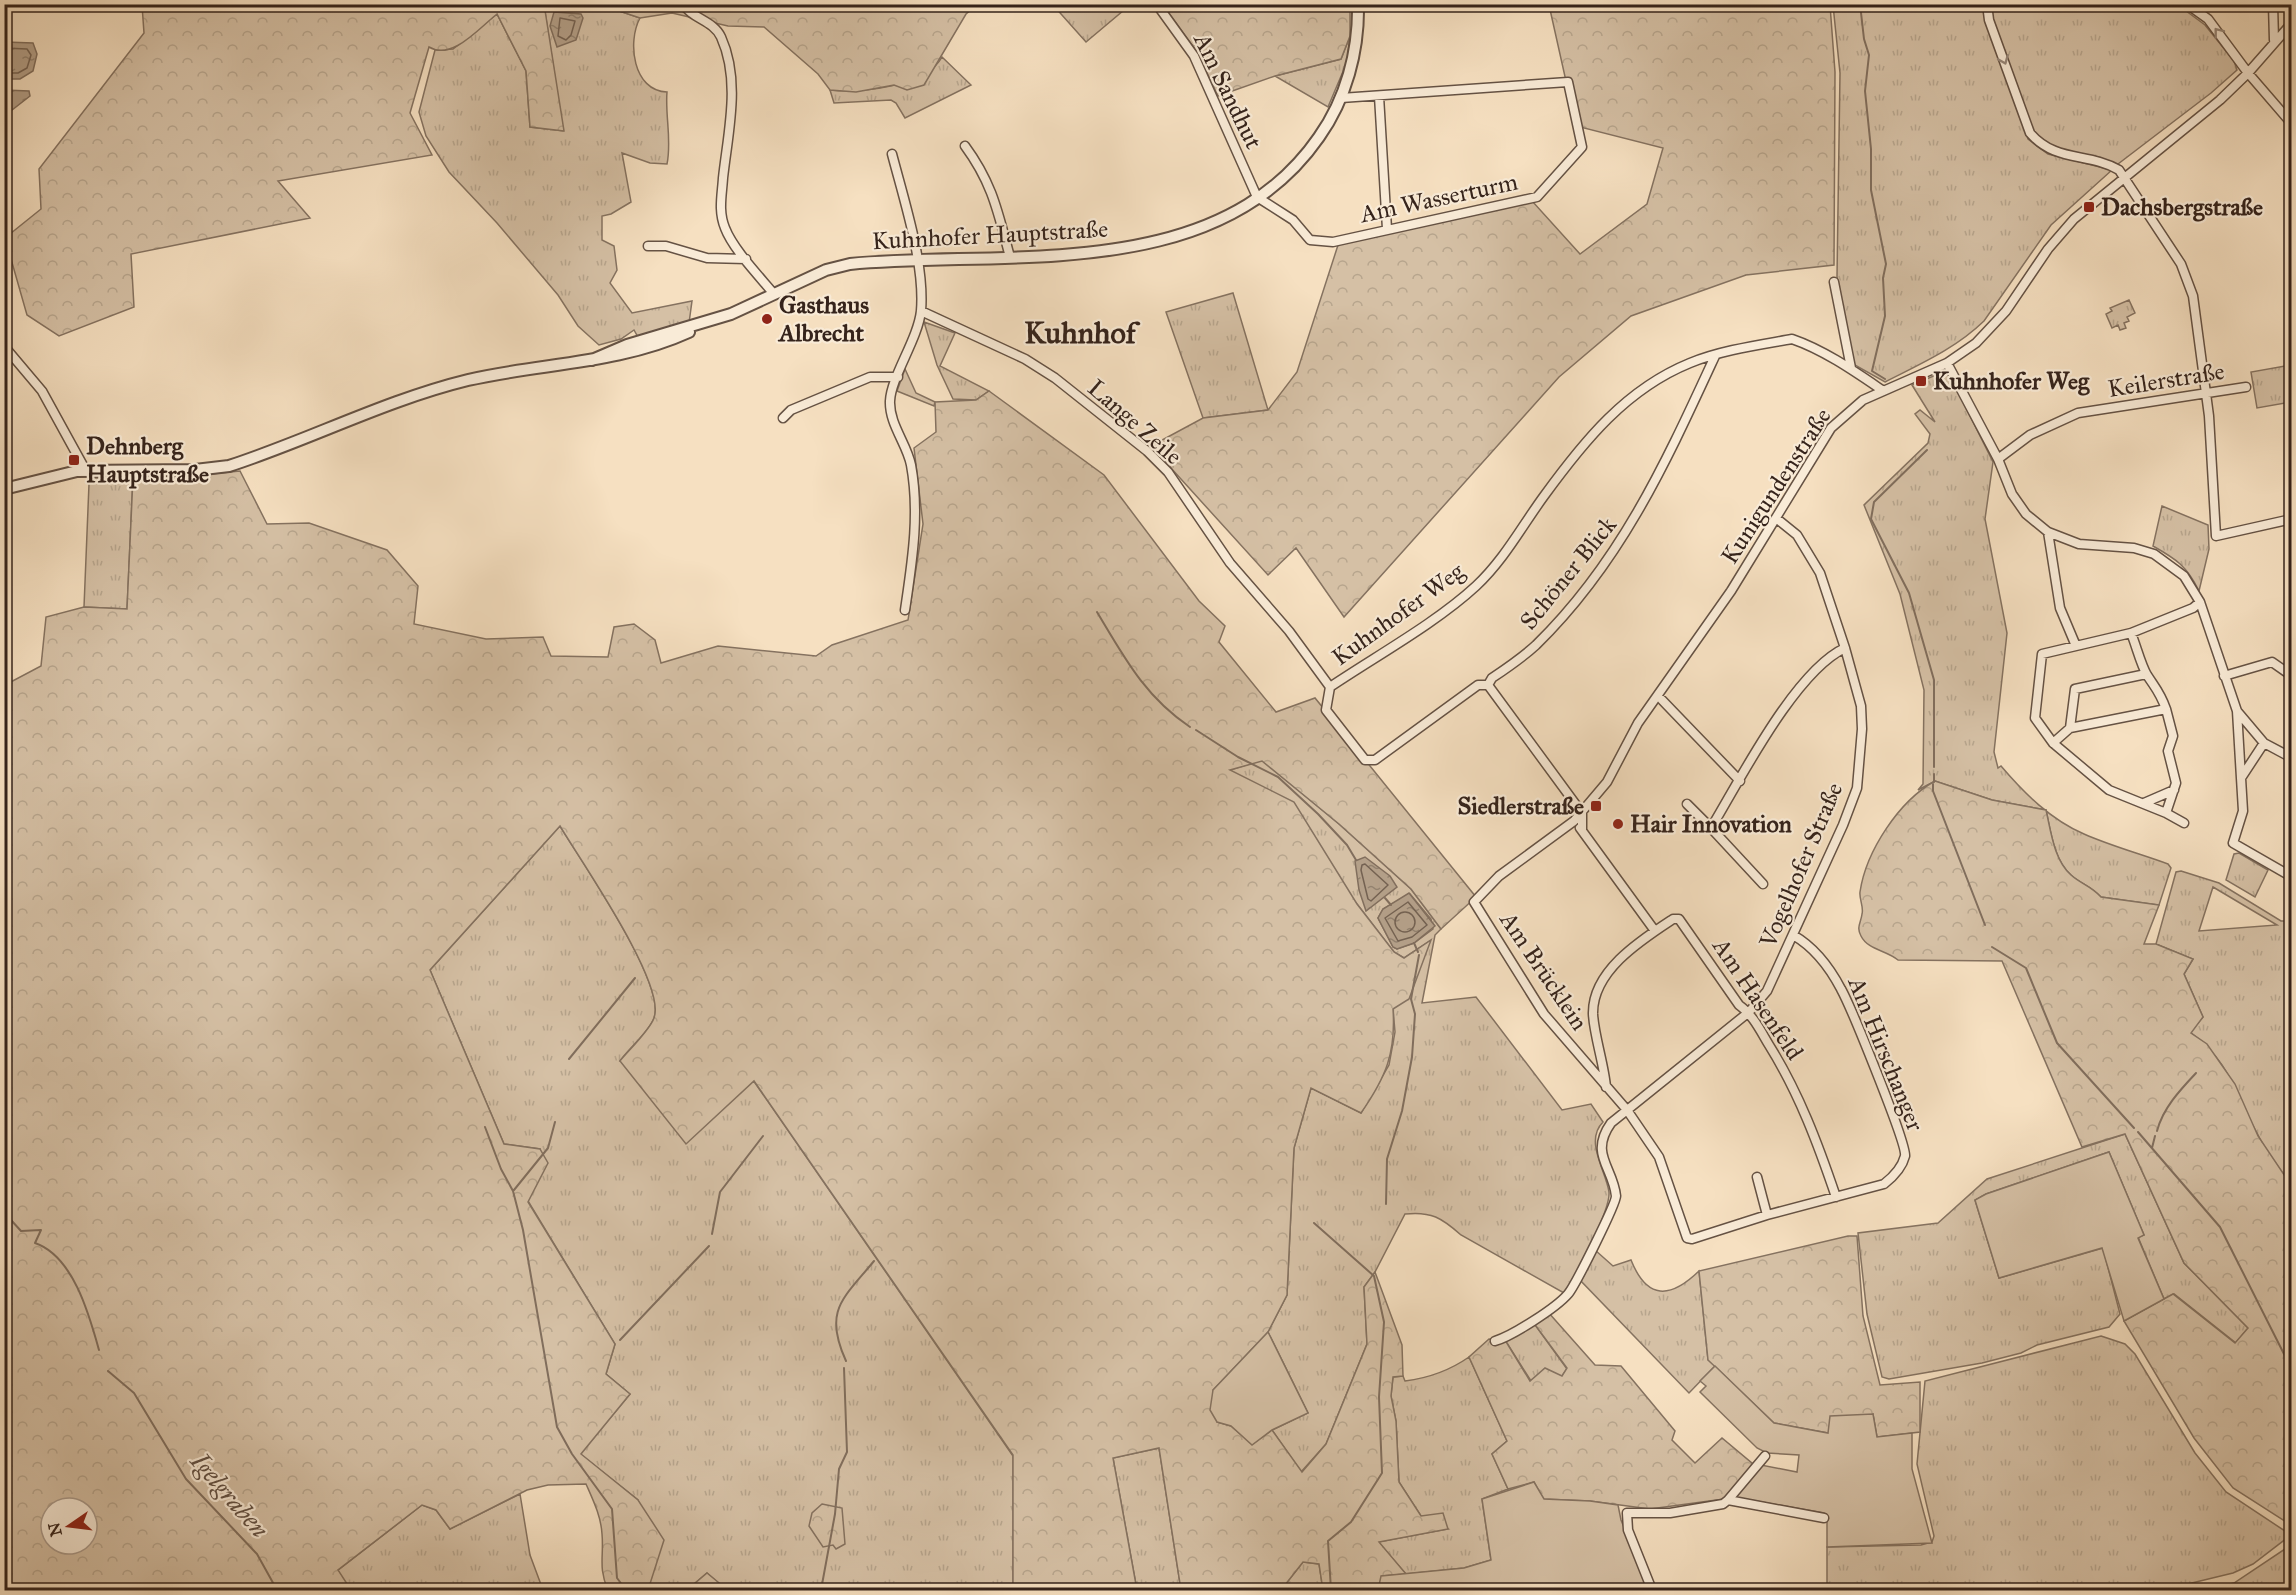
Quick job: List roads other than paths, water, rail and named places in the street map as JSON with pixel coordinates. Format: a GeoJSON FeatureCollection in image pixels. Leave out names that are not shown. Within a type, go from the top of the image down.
{"type":"FeatureCollection","features":[{"type":"Feature","properties":{"kind":"street"},"geometry":{"type":"LineString","coordinates":[[683,4],[712,26],[720,36],[729,66],[732,96],[731,128],[720,208],[725,229],[774,294]]}},
{"type":"Feature","properties":{"kind":"street","name":"Kuhnhofer Hauptstraße"},"geometry":{"type":"LineString","coordinates":[[592,360],[645,339],[711,321],[826,270],[850,264],[1056,256],[1155,242],[1222,218],[1257,197],[1290,173],[1329,123],[1341,98],[1353,61],[1359,27],[1358,4]]}},
{"type":"Feature","properties":{"kind":"street"},"geometry":{"type":"LineString","coordinates":[[1987,4],[1989,20],[2030,133],[2041,146],[2055,153],[2113,166],[2119,170],[2181,264],[2193,296],[2213,466],[2216,536],[2287,520]]}},
{"type":"Feature","properties":{"kind":"street"},"geometry":{"type":"LineString","coordinates":[[2187,4],[2208,19],[2248,73],[2292,124]]}},
{"type":"Feature","properties":{"kind":"street"},"geometry":{"type":"LineString","coordinates":[[2274,4],[2274,40]]}},
{"type":"Feature","properties":{"kind":"street","name":"Am Sandhut"},"geometry":{"type":"LineString","coordinates":[[1158,6],[1194,56],[1257,197]]}},
{"type":"Feature","properties":{"kind":"street","name":"Kunigundenstraße"},"geometry":{"type":"LineString","coordinates":[[1474,902],[1499,876],[1574,821],[1607,782],[1638,723],[1731,591],[1831,428],[1855,405],[1882,390],[1947,363],[1976,343],[2006,311],[2054,242],[2074,219],[2220,100],[2248,73],[2274,40],[2292,22]]}},
{"type":"Feature","properties":{"kind":"street","name":"Am Wasserturm"},"geometry":{"type":"LineString","coordinates":[[1257,197],[1293,220],[1310,240],[1333,242],[1537,197],[1582,147],[1568,82],[1341,98]]}},
{"type":"Feature","properties":{"kind":"street"},"geometry":{"type":"LineString","coordinates":[[1380,96],[1387,229]]}},
{"type":"Feature","properties":{"kind":"street"},"geometry":{"type":"LineString","coordinates":[[965,146],[984,172],[1010,257]]}},
{"type":"Feature","properties":{"kind":"street"},"geometry":{"type":"LineString","coordinates":[[892,154],[917,260],[921,310],[890,401],[895,425],[910,456],[914,481],[916,534],[905,610]]}},
{"type":"Feature","properties":{"kind":"street"},"geometry":{"type":"LineString","coordinates":[[648,246],[666,246],[706,258],[747,259]]}},
{"type":"Feature","properties":{"kind":"street"},"geometry":{"type":"LineString","coordinates":[[1834,282],[1851,368]]}},
{"type":"Feature","properties":{"kind":"street","name":"Lange Zeile"},"geometry":{"type":"LineString","coordinates":[[921,310],[1025,359],[1054,378],[1147,451],[1168,472],[1230,563],[1289,632],[1330,687]]}},
{"type":"Feature","properties":{"kind":"street"},"geometry":{"type":"LineString","coordinates":[[4,489],[86,471],[195,470],[229,466],[428,391],[469,380],[592,360],[648,348],[711,321]]}},
{"type":"Feature","properties":{"kind":"street","name":"Kuhnhofer Weg"},"geometry":{"type":"LineString","coordinates":[[1330,687],[1440,614],[1476,585],[1506,552],[1570,459],[1604,421],[1630,398],[1660,377],[1692,362],[1792,339],[1807,344],[1851,368],[1882,390]]}},
{"type":"Feature","properties":{"kind":"street"},"geometry":{"type":"LineString","coordinates":[[4,346],[42,391],[86,471]]}},
{"type":"Feature","properties":{"kind":"street","name":"Schöner Blick"},"geometry":{"type":"LineString","coordinates":[[1330,687],[1326,710],[1365,760],[1370,761],[1375,760],[1478,685],[1488,685],[1492,678],[1534,647],[1568,611],[1622,541],[1662,471],[1715,356]]}},
{"type":"Feature","properties":{"kind":"street"},"geometry":{"type":"LineString","coordinates":[[1947,363],[1998,459],[2012,494],[2026,514],[2048,532],[2079,544],[2134,548],[2154,554],[2184,576],[2200,602],[2237,711],[2243,811],[2233,843],[2292,878]]}},
{"type":"Feature","properties":{"kind":"street"},"geometry":{"type":"LineString","coordinates":[[783,418],[791,410],[870,376],[898,376]]}},
{"type":"Feature","properties":{"kind":"street","name":"Keilerstraße"},"geometry":{"type":"LineString","coordinates":[[1998,459],[2030,435],[2078,414],[2246,387]]}},
{"type":"Feature","properties":{"kind":"street","name":"Vogelhofer Straße"},"geometry":{"type":"LineString","coordinates":[[1495,1341],[1517,1331],[1568,1295],[1611,1215],[1616,1196],[1601,1147],[1603,1134],[1611,1123],[1749,1012],[1767,991],[1843,825],[1860,772],[1861,706],[1835,614],[1811,555],[1797,535],[1776,518]]}},
{"type":"Feature","properties":{"kind":"street"},"geometry":{"type":"LineString","coordinates":[[2048,532],[2060,608],[2076,645]]}},
{"type":"Feature","properties":{"kind":"street"},"geometry":{"type":"LineString","coordinates":[[2184,823],[2144,803],[2109,790],[2054,743],[2039,728],[2035,718],[2042,654],[2130,633],[2193,608],[2200,602]]}},
{"type":"Feature","properties":{"kind":"street"},"geometry":{"type":"LineString","coordinates":[[2130,633],[2140,653],[2146,674],[2159,689],[2173,736],[2168,750],[2176,783],[2166,813]]}},
{"type":"Feature","properties":{"kind":"street"},"geometry":{"type":"LineString","coordinates":[[1711,828],[1797,693],[1831,654],[1845,648]]}},
{"type":"Feature","properties":{"kind":"street"},"geometry":{"type":"LineString","coordinates":[[2224,676],[2272,662],[2292,676]]}},
{"type":"Feature","properties":{"kind":"street"},"geometry":{"type":"LineString","coordinates":[[2070,728],[2075,689],[2146,674]]}},
{"type":"Feature","properties":{"kind":"street"},"geometry":{"type":"LineString","coordinates":[[1488,685],[1582,813],[1582,830]]}},
{"type":"Feature","properties":{"kind":"street"},"geometry":{"type":"LineString","coordinates":[[1662,700],[1740,781]]}},
{"type":"Feature","properties":{"kind":"street"},"geometry":{"type":"LineString","coordinates":[[2054,743],[2070,728],[2166,710]]}},
{"type":"Feature","properties":{"kind":"street"},"geometry":{"type":"LineString","coordinates":[[2237,711],[2264,742],[2292,758]]}},
{"type":"Feature","properties":{"kind":"street"},"geometry":{"type":"LineString","coordinates":[[2241,778],[2264,742]]}},
{"type":"Feature","properties":{"kind":"street"},"geometry":{"type":"LineString","coordinates":[[2144,803],[2174,790]]}},
{"type":"Feature","properties":{"kind":"street"},"geometry":{"type":"LineString","coordinates":[[1687,804],[1763,884]]}},
{"type":"Feature","properties":{"kind":"street"},"geometry":{"type":"LineString","coordinates":[[1574,821],[1655,931],[1602,979],[1594,999],[1593,1016],[1606,1087]]}},
{"type":"Feature","properties":{"kind":"street","name":"Am Brücklein"},"geometry":{"type":"LineString","coordinates":[[1474,902],[1544,1014],[1627,1110],[1659,1157],[1687,1238]]}},
{"type":"Feature","properties":{"kind":"street","name":"Am Hasenfeld"},"geometry":{"type":"LineString","coordinates":[[1655,931],[1673,919],[1679,919],[1739,1005],[1749,1012],[1779,1061],[1809,1119],[1836,1197]]}},
{"type":"Feature","properties":{"kind":"street","name":"Am Hirschanger"},"geometry":{"type":"LineString","coordinates":[[1687,1238],[1692,1239],[1767,1215],[1884,1184],[1896,1175],[1905,1154],[1898,1130],[1841,990],[1820,958],[1805,942],[1793,935]]}},
{"type":"Feature","properties":{"kind":"street"},"geometry":{"type":"LineString","coordinates":[[1757,1177],[1767,1215]]}},
{"type":"Feature","properties":{"kind":"street"},"geometry":{"type":"LineString","coordinates":[[1652,1590],[1626,1517],[1627,1513],[1670,1514],[1723,1504],[1765,1456]]}},
{"type":"Feature","properties":{"kind":"street"},"geometry":{"type":"LineString","coordinates":[[1728,1500],[1824,1518]]}},
{"type":"Feature","properties":{"kind":"water"},"geometry":{"type":"Polygon","coordinates":[[[554,12],[581,14],[583,18],[576,40],[557,47],[550,26],[554,12]]]}},
{"type":"Feature","properties":{"kind":"water"},"geometry":{"type":"Polygon","coordinates":[[[5,42],[33,43],[37,54],[33,71],[20,79],[5,79],[5,42]]]}},
{"type":"Feature","properties":{"kind":"water"},"geometry":{"type":"Polygon","coordinates":[[[4,90],[29,91],[30,96],[12,110],[5,110],[4,90]]]}},
{"type":"Feature","properties":{"kind":"water"},"geometry":{"type":"Polygon","coordinates":[[[1365,857],[1390,876],[1397,887],[1366,911],[1359,890],[1355,861],[1365,857]]]}},
{"type":"Feature","properties":{"kind":"water"},"geometry":{"type":"Polygon","coordinates":[[[1409,893],[1435,926],[1414,943],[1397,949],[1393,947],[1378,918],[1383,909],[1409,893]]]}},
{"type":"Feature","properties":{"kind":"waterway"},"geometry":{"type":"LineString","coordinates":[[1860,4],[1864,39],[1869,55],[1865,91],[1871,149],[1871,190],[1886,264],[1883,278],[1885,316],[1872,371],[1885,379]]}},
{"type":"Feature","properties":{"kind":"waterway"},"geometry":{"type":"LineString","coordinates":[[1927,450],[1874,502],[1871,519],[1909,593],[1934,680],[1934,767]]}},
{"type":"Feature","properties":{"kind":"waterway"},"geometry":{"type":"LineString","coordinates":[[1097,612],[1126,660],[1148,689],[1160,703],[1190,727]]}},
{"type":"Feature","properties":{"kind":"waterway"},"geometry":{"type":"LineString","coordinates":[[1196,730],[1238,757],[1278,777],[1318,814],[1347,845],[1356,860]]}},
{"type":"Feature","properties":{"kind":"waterway"},"geometry":{"type":"LineString","coordinates":[[1934,774],[1934,782]]}},
{"type":"Feature","properties":{"kind":"waterway"},"geometry":{"type":"LineString","coordinates":[[1933,784],[1933,791],[1985,925]]}},
{"type":"Feature","properties":{"kind":"waterway"},"geometry":{"type":"LineString","coordinates":[[1385,898],[1391,905]]}},
{"type":"Feature","properties":{"kind":"waterway"},"geometry":{"type":"LineString","coordinates":[[1414,943],[1418,952]]}},
{"type":"Feature","properties":{"kind":"waterway"},"geometry":{"type":"LineString","coordinates":[[1992,947],[2026,968],[2057,1043],[2134,1128]]}},
{"type":"Feature","properties":{"kind":"waterway"},"geometry":{"type":"LineString","coordinates":[[1386,1204],[1387,1159],[1402,1111],[1412,1057],[1415,1014],[1411,999],[1419,955]]}},
{"type":"Feature","properties":{"kind":"waterway"},"geometry":{"type":"LineString","coordinates":[[569,1059],[635,978]]}},
{"type":"Feature","properties":{"kind":"waterway"},"geometry":{"type":"LineString","coordinates":[[2157,1131],[2168,1107],[2196,1073]]}},
{"type":"Feature","properties":{"kind":"waterway"},"geometry":{"type":"LineString","coordinates":[[514,1190],[548,1148],[555,1122]]}},
{"type":"Feature","properties":{"kind":"waterway"},"geometry":{"type":"LineString","coordinates":[[485,1127],[501,1169],[513,1191],[523,1230],[557,1427],[572,1454],[612,1509],[617,1578],[626,1590]]}},
{"type":"Feature","properties":{"kind":"waterway"},"geometry":{"type":"LineString","coordinates":[[2138,1132],[2220,1227],[2292,1370]]}},
{"type":"Feature","properties":{"kind":"waterway"},"geometry":{"type":"LineString","coordinates":[[712,1234],[720,1192],[763,1136]]}},
{"type":"Feature","properties":{"kind":"waterway"},"geometry":{"type":"LineString","coordinates":[[2152,1148],[2155,1136]]}},
{"type":"Feature","properties":{"kind":"waterway","name":"Igelgraben"},"geometry":{"type":"LineString","coordinates":[[4,1189],[8,1210]]}},
{"type":"Feature","properties":{"kind":"waterway","name":"Igelgraben"},"geometry":{"type":"LineString","coordinates":[[11,1220],[21,1231],[41,1230],[35,1243],[60,1260],[78,1288],[99,1350]]}},
{"type":"Feature","properties":{"kind":"waterway"},"geometry":{"type":"LineString","coordinates":[[1314,1223],[1374,1276],[1384,1322],[1379,1397],[1382,1473],[1351,1522],[1328,1541],[1331,1590]]}},
{"type":"Feature","properties":{"kind":"waterway"},"geometry":{"type":"LineString","coordinates":[[620,1340],[709,1246]]}},
{"type":"Feature","properties":{"kind":"waterway"},"geometry":{"type":"LineString","coordinates":[[846,1361],[836,1329],[840,1306],[853,1285],[874,1261]]}},
{"type":"Feature","properties":{"kind":"waterway"},"geometry":{"type":"LineString","coordinates":[[821,1590],[835,1514],[839,1469],[847,1452],[844,1368]]}},
{"type":"Feature","properties":{"kind":"waterway","name":"Igelgraben"},"geometry":{"type":"LineString","coordinates":[[108,1371],[134,1393],[186,1479],[257,1554],[277,1590]]}},
{"type":"Feature","properties":{"kind":"place","name":"Dachsbergstraße"},"geometry":{"type":"Point","coordinates":[2089,207]}},
{"type":"Feature","properties":{"kind":"place","name":"Gasthaus Albrecht"},"geometry":{"type":"Point","coordinates":[767,319]}},
{"type":"Feature","properties":{"kind":"place","name":"Kuhnhofer Weg"},"geometry":{"type":"Point","coordinates":[1921,381]}},
{"type":"Feature","properties":{"kind":"place","name":"Dehnberg Hauptstraße"},"geometry":{"type":"Point","coordinates":[74,460]}},
{"type":"Feature","properties":{"kind":"place","name":"Siedlerstraße"},"geometry":{"type":"Point","coordinates":[1596,806]}},
{"type":"Feature","properties":{"kind":"place","name":"Hair Innovation"},"geometry":{"type":"Point","coordinates":[1618,824]}},
{"type":"Feature","properties":{"kind":"district","name":"Kuhnhof"},"geometry":{"type":"Point","coordinates":[1080,333]}}]}
